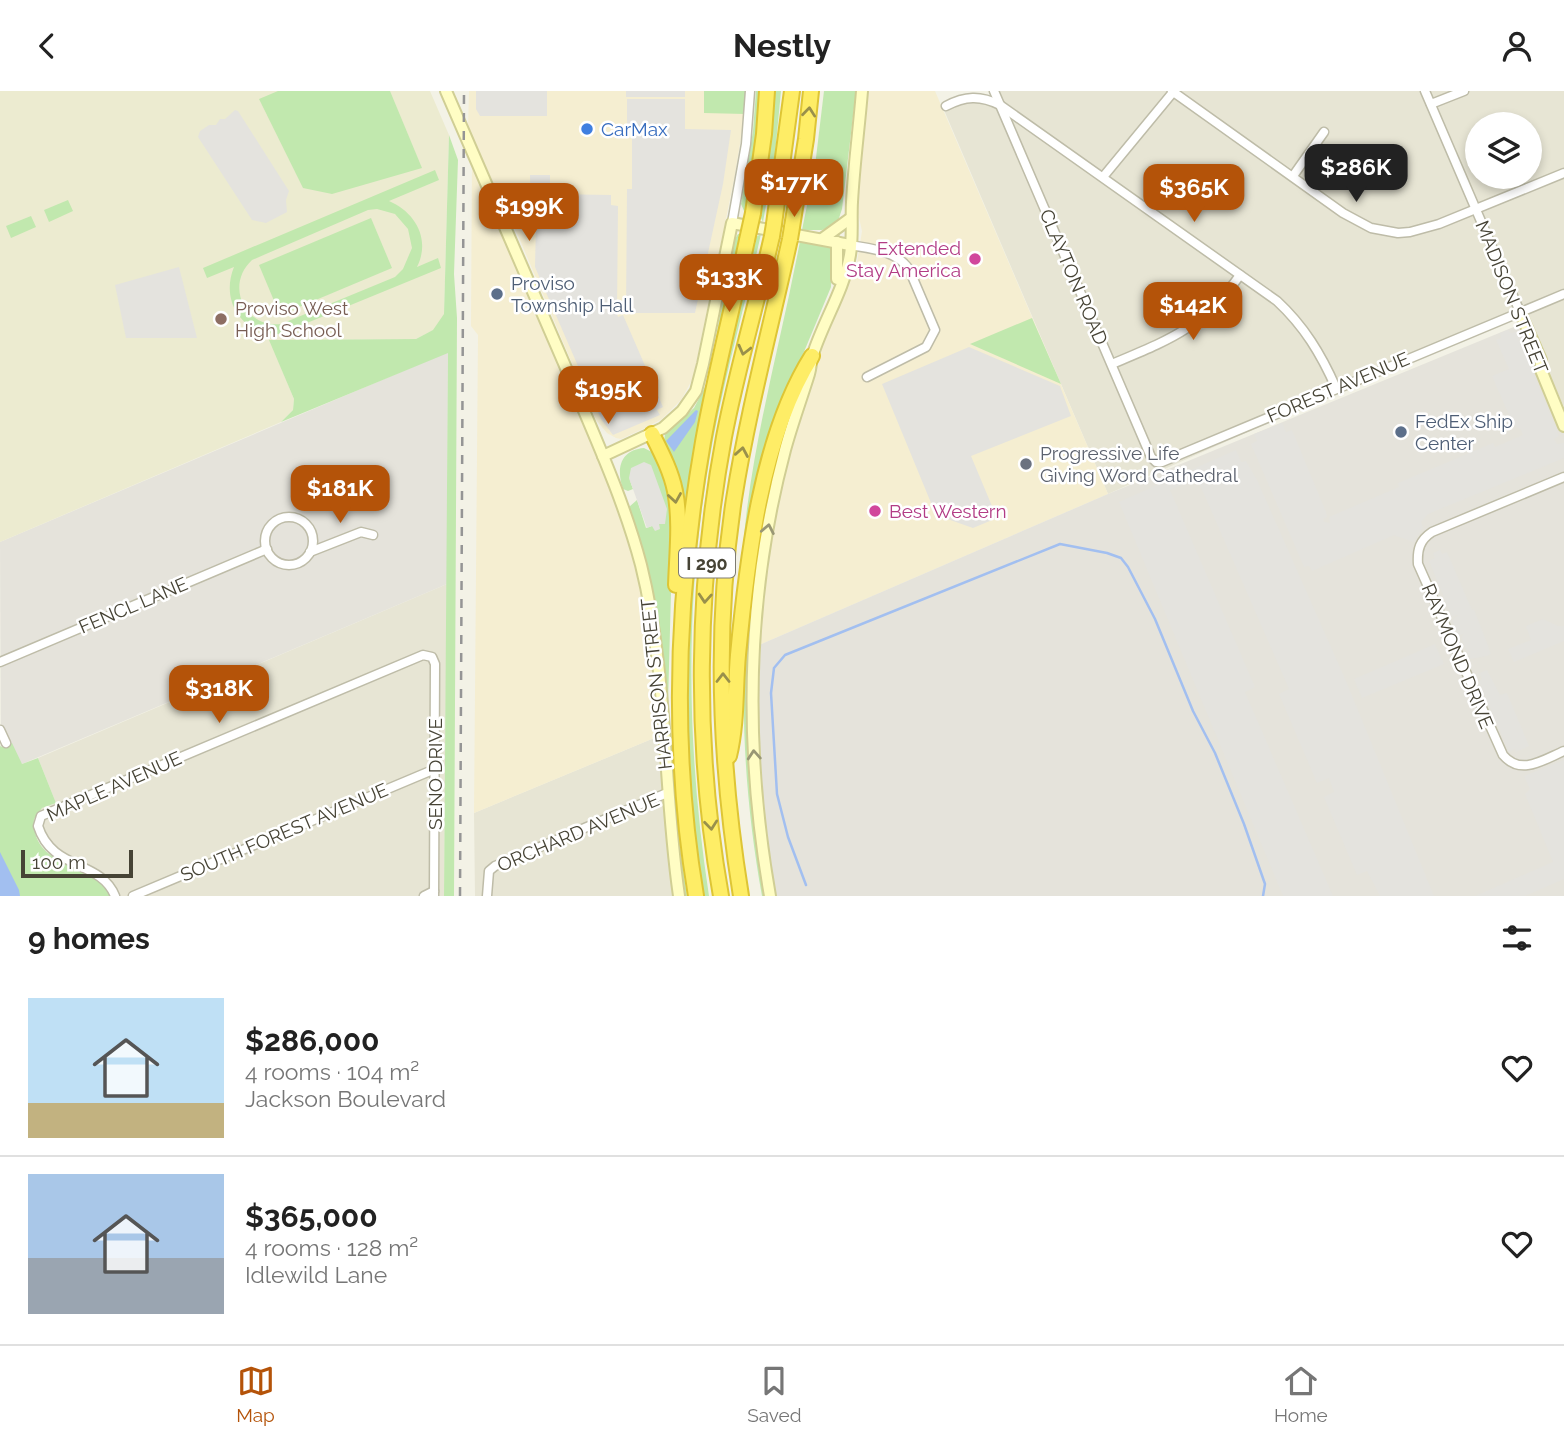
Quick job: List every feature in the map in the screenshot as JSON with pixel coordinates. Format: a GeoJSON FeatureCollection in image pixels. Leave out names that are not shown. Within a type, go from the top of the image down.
{"type":"FeatureCollection","features":[{"type":"Feature","properties":{"kind":"highway"},"geometry":{"type":"LineString","coordinates":[[696,896],[683,789],[680,713],[685,579],[703,441],[752,213],[767,91]]}},
{"type":"Feature","properties":{"kind":"highway","name":"I 290"},"geometry":{"type":"LineString","coordinates":[[721,896],[711,828],[704,744],[703,640],[708,556],[726,426],[773,230],[792,91]]}},
{"type":"Feature","properties":{"kind":"highway","name":"I 290"},"geometry":{"type":"LineString","coordinates":[[741,896],[726,771],[723,642],[727,568],[734,501],[757,378],[791,233],[811,91]]}},
{"type":"Feature","properties":{"kind":"highway"},"geometry":{"type":"LineString","coordinates":[[726,771],[734,735],[737,665],[747,578],[765,479],[787,407],[812,356]]}},
{"type":"Feature","properties":{"kind":"highway"},"geometry":{"type":"LineString","coordinates":[[652,434],[671,475],[677,505],[674,695],[680,713]]}},
{"type":"Feature","properties":{"kind":"main road","name":"HARRISON STREET"},"geometry":{"type":"LineString","coordinates":[[446,91],[603,456],[630,529],[652,620],[679,896]]}},
{"type":"Feature","properties":{"kind":"main road"},"geometry":{"type":"LineString","coordinates":[[828,316],[850,255],[862,91]]}},
{"type":"Feature","properties":{"kind":"main road"},"geometry":{"type":"LineString","coordinates":[[822,239],[851,218]]}},
{"type":"Feature","properties":{"kind":"main road"},"geometry":{"type":"LineString","coordinates":[[603,456],[652,434],[682,411],[695,391],[732,223],[850,245]]}},
{"type":"Feature","properties":{"kind":"main road"},"geometry":{"type":"LineString","coordinates":[[770,896],[763,856],[753,753],[751,706],[755,629],[763,558],[775,492],[812,356],[828,316],[837,279],[837,242]]}},
{"type":"Feature","properties":{"kind":"main road","name":"MADISON STREET"},"geometry":{"type":"LineString","coordinates":[[1520,312],[1541,360],[1541,370],[1564,426]]}},
{"type":"Feature","properties":{"kind":"street"},"geometry":{"type":"LineString","coordinates":[[732,223],[746,144],[751,91]]}},
{"type":"Feature","properties":{"kind":"street","name":"CLAYTON ROAD"},"geometry":{"type":"LineString","coordinates":[[994,91],[1151,457],[1156,462]]}},
{"type":"Feature","properties":{"kind":"street"},"geometry":{"type":"LineString","coordinates":[[1103,177],[1173,91],[1357,222],[1385,231],[1398,233],[1425,229],[1564,173]]}},
{"type":"Feature","properties":{"kind":"street","name":"MADISON STREET"},"geometry":{"type":"LineString","coordinates":[[1425,91],[1520,312]]}},
{"type":"Feature","properties":{"kind":"street"},"geometry":{"type":"LineString","coordinates":[[1431,104],[1464,91]]}},
{"type":"Feature","properties":{"kind":"street"},"geometry":{"type":"LineString","coordinates":[[946,106],[972,97],[989,99],[1277,301],[1296,320],[1318,350],[1336,388]]}},
{"type":"Feature","properties":{"kind":"street"},"geometry":{"type":"LineString","coordinates":[[1293,176],[1324,132]]}},
{"type":"Feature","properties":{"kind":"street"},"geometry":{"type":"LineString","coordinates":[[850,245],[884,251],[903,260],[936,330],[926,347],[867,377]]}},
{"type":"Feature","properties":{"kind":"street"},"geometry":{"type":"LineString","coordinates":[[1112,364],[1167,340],[1194,324],[1220,301],[1240,275]]}},
{"type":"Feature","properties":{"kind":"street","name":"FOREST AVENUE"},"geometry":{"type":"LineString","coordinates":[[1156,462],[1162,462],[1564,294]]}},
{"type":"Feature","properties":{"kind":"street","name":"RAYMOND DRIVE"},"geometry":{"type":"LineString","coordinates":[[1564,477],[1438,529],[1420,542],[1418,564],[1498,749],[1514,765],[1525,767],[1564,751]]}},
{"type":"Feature","properties":{"kind":"street"},"geometry":{"type":"LineString","coordinates":[[310,552],[313,540],[302,521],[290,517],[279,519],[270,527],[265,539],[267,549],[274,559],[290,564],[302,560],[310,552],[361,532],[373,535]]}},
{"type":"Feature","properties":{"kind":"street","name":"FENCL LANE"},"geometry":{"type":"LineString","coordinates":[[0,662],[267,549]]}},
{"type":"Feature","properties":{"kind":"street","name":"SENO DRIVE"},"geometry":{"type":"LineString","coordinates":[[429,655],[435,664],[434,894]]}},
{"type":"Feature","properties":{"kind":"street","name":"MAPLE AVENUE"},"geometry":{"type":"LineString","coordinates":[[115,896],[103,879],[67,862],[47,844],[38,826],[41,816],[416,657],[429,655]]}},
{"type":"Feature","properties":{"kind":"street"},"geometry":{"type":"LineString","coordinates":[[0,730],[6,743]]}},
{"type":"Feature","properties":{"kind":"street","name":"SOUTH FOREST AVENUE"},"geometry":{"type":"LineString","coordinates":[[133,896],[435,769]]}},
{"type":"Feature","properties":{"kind":"street","name":"ORCHARD AVENUE"},"geometry":{"type":"LineString","coordinates":[[487,896],[489,871],[495,866],[667,793]]}},
{"type":"Feature","properties":{"kind":"street"},"geometry":{"type":"LineString","coordinates":[[424,896],[434,894]]}},
{"type":"Feature","properties":{"kind":"shaded area","name":"Proviso West High School"},"geometry":{"type":"Polygon","coordinates":[[[0,91],[430,91],[449,135],[444,315],[434,330],[416,339],[270,340],[294,399],[293,410],[281,422],[0,542],[0,91]]]}},
{"type":"Feature","properties":{"kind":"shaded area"},"geometry":{"type":"Polygon","coordinates":[[[469,91],[745,91],[745,114],[734,180],[693,378],[681,400],[662,419],[621,439],[607,433],[596,420],[520,240],[468,128],[469,91]]]}},
{"type":"Feature","properties":{"kind":"shaded area"},"geometry":{"type":"Polygon","coordinates":[[[476,91],[547,91],[547,116],[480,116],[476,109],[476,91]]]}},
{"type":"Feature","properties":{"kind":"shaded area"},"geometry":{"type":"Polygon","coordinates":[[[626,91],[685,91],[685,97],[626,97],[626,91]]]}},
{"type":"Feature","properties":{"kind":"shaded area"},"geometry":{"type":"Polygon","coordinates":[[[865,91],[935,91],[1108,494],[757,646],[771,523],[799,410],[852,267],[857,263],[862,231],[858,213],[865,91]]]}},
{"type":"Feature","properties":{"kind":"shaded area"},"geometry":{"type":"Polygon","coordinates":[[[997,91],[1564,91],[1564,292],[1108,494],[944,110],[970,100],[986,102],[1005,111],[997,91]]]}},
{"type":"Feature","properties":{"kind":"shaded area"},"geometry":{"type":"Polygon","coordinates":[[[627,99],[685,99],[685,129],[731,130],[723,184],[695,313],[626,313],[627,189],[632,189],[632,132],[627,131],[627,99]]]}},
{"type":"Feature","properties":{"kind":"shaded area"},"geometry":{"type":"Polygon","coordinates":[[[235,110],[289,191],[286,200],[287,212],[266,223],[252,220],[198,137],[200,131],[209,125],[216,125],[220,119],[225,119],[235,110]]]}},
{"type":"Feature","properties":{"kind":"shaded area"},"geometry":{"type":"Polygon","coordinates":[[[472,157],[610,481],[627,531],[642,585],[657,683],[659,736],[474,813],[478,335],[471,326],[472,157]]]}},
{"type":"Feature","properties":{"kind":"shaded area"},"geometry":{"type":"Polygon","coordinates":[[[530,175],[550,175],[550,194],[611,195],[611,205],[618,206],[617,314],[618,317],[623,315],[663,407],[657,410],[660,415],[613,435],[601,419],[535,267],[536,224],[531,226],[530,175]]]}},
{"type":"Feature","properties":{"kind":"shaded area"},"geometry":{"type":"Polygon","coordinates":[[[179,267],[197,338],[126,338],[115,285],[179,267]]]}},
{"type":"Feature","properties":{"kind":"shaded area"},"geometry":{"type":"Polygon","coordinates":[[[1564,296],[1564,407],[1522,313],[1564,296]]]}},
{"type":"Feature","properties":{"kind":"shaded area"},"geometry":{"type":"Polygon","coordinates":[[[1521,324],[1564,422],[1564,896],[775,896],[767,848],[758,753],[757,646],[1108,494],[1521,324]]]}},
{"type":"Feature","properties":{"kind":"shaded area"},"geometry":{"type":"Polygon","coordinates":[[[1508,330],[1511,333],[1516,332],[1559,436],[1554,439],[1557,444],[1564,443],[1564,458],[1428,514],[1421,522],[1423,528],[1413,542],[1394,535],[1312,571],[1309,566],[1304,567],[1251,444],[1257,441],[1254,434],[1282,423],[1286,432],[1292,430],[1326,512],[1324,522],[1330,523],[1329,517],[1399,487],[1398,483],[1493,443],[1495,447],[1523,435],[1513,424],[1492,376],[1509,369],[1496,340],[1501,338],[1500,333],[1508,330]]]}},
{"type":"Feature","properties":{"kind":"shaded area"},"geometry":{"type":"Polygon","coordinates":[[[969,347],[1060,386],[1071,416],[971,456],[997,518],[973,528],[936,515],[882,384],[969,347]]]}},
{"type":"Feature","properties":{"kind":"shaded area"},"geometry":{"type":"Polygon","coordinates":[[[448,352],[447,584],[22,764],[1,748],[0,542],[448,352]]]}},
{"type":"Feature","properties":{"kind":"shaded area"},"geometry":{"type":"Polygon","coordinates":[[[1236,450],[1241,462],[1246,461],[1257,480],[1346,681],[1434,896],[1380,896],[1367,871],[1357,875],[1324,797],[1334,792],[1329,778],[1317,783],[1279,694],[1289,689],[1197,478],[1170,490],[1255,687],[1245,692],[1333,896],[1283,896],[1119,502],[1236,450]]]}},
{"type":"Feature","properties":{"kind":"shaded area"},"geometry":{"type":"Polygon","coordinates":[[[644,462],[651,465],[667,509],[665,524],[659,524],[660,529],[655,531],[652,526],[647,528],[629,478],[631,468],[644,462]]]}},
{"type":"Feature","properties":{"kind":"shaded area"},"geometry":{"type":"Polygon","coordinates":[[[1440,550],[1442,554],[1447,552],[1472,610],[1474,609],[1491,654],[1487,656],[1470,659],[1461,637],[1465,633],[1459,636],[1452,620],[1458,615],[1452,617],[1429,561],[1435,558],[1433,553],[1440,550]]]}},
{"type":"Feature","properties":{"kind":"shaded area"},"geometry":{"type":"Polygon","coordinates":[[[447,584],[444,896],[110,896],[92,877],[53,857],[38,839],[34,819],[42,808],[56,803],[38,758],[447,584]]]}},
{"type":"Feature","properties":{"kind":"shaded area"},"geometry":{"type":"Polygon","coordinates":[[[1543,619],[1564,626],[1564,641],[1514,662],[1508,649],[1531,640],[1526,626],[1543,619]]]}},
{"type":"Feature","properties":{"kind":"shaded area"},"geometry":{"type":"Polygon","coordinates":[[[1435,644],[1444,664],[1362,698],[1354,679],[1435,644]]]}},
{"type":"Feature","properties":{"kind":"shaded area"},"geometry":{"type":"Polygon","coordinates":[[[1487,670],[1500,695],[1507,693],[1529,746],[1516,752],[1515,749],[1509,752],[1479,681],[1482,679],[1479,673],[1487,670]]]}},
{"type":"Feature","properties":{"kind":"shaded area"},"geometry":{"type":"Polygon","coordinates":[[[659,736],[665,822],[675,896],[475,896],[474,813],[659,736]]]}},
{"type":"Feature","properties":{"kind":"shaded area"},"geometry":{"type":"Polygon","coordinates":[[[1564,760],[1564,879],[1525,896],[1475,896],[1553,862],[1525,794],[1530,789],[1524,776],[1564,760]]]}},
{"type":"Feature","properties":{"kind":"green space"},"geometry":{"type":"Polygon","coordinates":[[[278,91],[390,91],[422,168],[332,194],[303,188],[259,99],[278,91]]]}},
{"type":"Feature","properties":{"kind":"green space"},"geometry":{"type":"Polygon","coordinates":[[[704,91],[745,91],[745,114],[704,113],[704,91]]]}},
{"type":"Feature","properties":{"kind":"green space"},"geometry":{"type":"Polygon","coordinates":[[[756,91],[759,91],[755,143],[745,213],[741,204],[753,131],[756,91]]]}},
{"type":"Feature","properties":{"kind":"green space"},"geometry":{"type":"Polygon","coordinates":[[[773,91],[781,91],[775,154],[763,222],[759,214],[768,158],[773,91]]]}},
{"type":"Feature","properties":{"kind":"green space"},"geometry":{"type":"Polygon","coordinates":[[[824,91],[856,91],[842,209],[837,224],[822,230],[802,230],[815,166],[824,91]]]}},
{"type":"Feature","properties":{"kind":"green space"},"geometry":{"type":"Polygon","coordinates":[[[449,135],[458,160],[454,274],[457,318],[454,896],[444,896],[448,353],[281,422],[293,410],[294,399],[269,340],[416,339],[433,330],[444,314],[449,135]]]}},
{"type":"Feature","properties":{"kind":"green space"},"geometry":{"type":"Polygon","coordinates":[[[435,170],[439,180],[389,201],[406,212],[418,228],[422,246],[417,267],[438,258],[441,268],[280,334],[255,329],[238,314],[230,292],[234,267],[207,278],[203,268],[435,170]],[[377,209],[368,210],[252,260],[240,281],[242,303],[257,319],[281,324],[395,277],[403,269],[412,248],[408,229],[395,214],[377,209]]]}},
{"type":"Feature","properties":{"kind":"green space"},"geometry":{"type":"Polygon","coordinates":[[[68,200],[73,211],[49,222],[44,210],[68,200]]]}},
{"type":"Feature","properties":{"kind":"green space"},"geometry":{"type":"Polygon","coordinates":[[[31,216],[36,227],[11,238],[6,226],[31,216]]]}},
{"type":"Feature","properties":{"kind":"green space"},"geometry":{"type":"Polygon","coordinates":[[[371,218],[392,268],[280,315],[259,265],[371,218]]]}},
{"type":"Feature","properties":{"kind":"green space"},"geometry":{"type":"Polygon","coordinates":[[[738,234],[741,234],[709,379],[732,244],[738,234]]]}},
{"type":"Feature","properties":{"kind":"green space"},"geometry":{"type":"Polygon","coordinates":[[[761,234],[714,433],[695,570],[691,679],[696,788],[709,896],[704,896],[692,804],[687,711],[686,664],[691,571],[702,489],[723,381],[754,238],[761,234]]]}},
{"type":"Feature","properties":{"kind":"green space"},"geometry":{"type":"Polygon","coordinates":[[[800,241],[832,248],[831,287],[796,371],[747,549],[743,548],[753,471],[800,241]]]}},
{"type":"Feature","properties":{"kind":"green space"},"geometry":{"type":"Polygon","coordinates":[[[1032,318],[1061,384],[970,344],[1032,318]]]}},
{"type":"Feature","properties":{"kind":"green space"},"geometry":{"type":"Polygon","coordinates":[[[705,387],[684,514],[664,441],[665,434],[694,408],[705,387]]]}},
{"type":"Feature","properties":{"kind":"green space"},"geometry":{"type":"Polygon","coordinates":[[[644,448],[656,454],[667,478],[673,519],[668,703],[677,823],[687,896],[684,896],[680,865],[662,647],[648,576],[629,507],[637,500],[646,528],[652,526],[629,478],[633,489],[628,491],[623,489],[620,474],[625,457],[630,452],[644,448]]]}},
{"type":"Feature","properties":{"kind":"green space"},"geometry":{"type":"Polygon","coordinates":[[[750,590],[748,743],[765,896],[762,896],[751,820],[745,743],[744,666],[750,590]]]}},
{"type":"Feature","properties":{"kind":"green space"},"geometry":{"type":"Polygon","coordinates":[[[12,743],[22,764],[38,758],[56,803],[42,808],[34,819],[36,836],[43,848],[53,857],[92,877],[103,885],[110,896],[0,896],[0,745],[1,747],[12,743]]]}},
{"type":"Feature","properties":{"kind":"water"},"geometry":{"type":"Polygon","coordinates":[[[696,410],[695,422],[674,452],[666,441],[696,410]]]}},
{"type":"Feature","properties":{"kind":"water"},"geometry":{"type":"Polygon","coordinates":[[[0,852],[19,890],[20,896],[0,896],[0,852]]]}},
{"type":"Feature","properties":{"kind":"waterway"},"geometry":{"type":"LineString","coordinates":[[806,885],[788,837],[777,794],[771,693],[774,668],[785,655],[1060,544],[1107,553],[1121,558],[1128,567],[1155,619],[1193,711],[1215,753],[1265,884],[1263,896]]}},
{"type":"Feature","properties":{"kind":"railway"},"geometry":{"type":"LineString","coordinates":[[460,896],[464,91]]}},
{"type":"Feature","properties":{"kind":"place","name":"CarMax"},"geometry":{"type":"Point","coordinates":[587,129]}},
{"type":"Feature","properties":{"kind":"place","name":"Extended Stay America"},"geometry":{"type":"Point","coordinates":[975,259]}},
{"type":"Feature","properties":{"kind":"place","name":"Proviso Township Hall"},"geometry":{"type":"Point","coordinates":[497,294]}},
{"type":"Feature","properties":{"kind":"place","name":"Proviso West High School"},"geometry":{"type":"Point","coordinates":[221,319]}},
{"type":"Feature","properties":{"kind":"place","name":"FedEx Ship Center"},"geometry":{"type":"Point","coordinates":[1401,432]}},
{"type":"Feature","properties":{"kind":"place","name":"Progressive Life Giving Word Cathedral"},"geometry":{"type":"Point","coordinates":[1026,464]}},
{"type":"Feature","properties":{"kind":"place","name":"Best Western"},"geometry":{"type":"Point","coordinates":[875,511]}}]}
